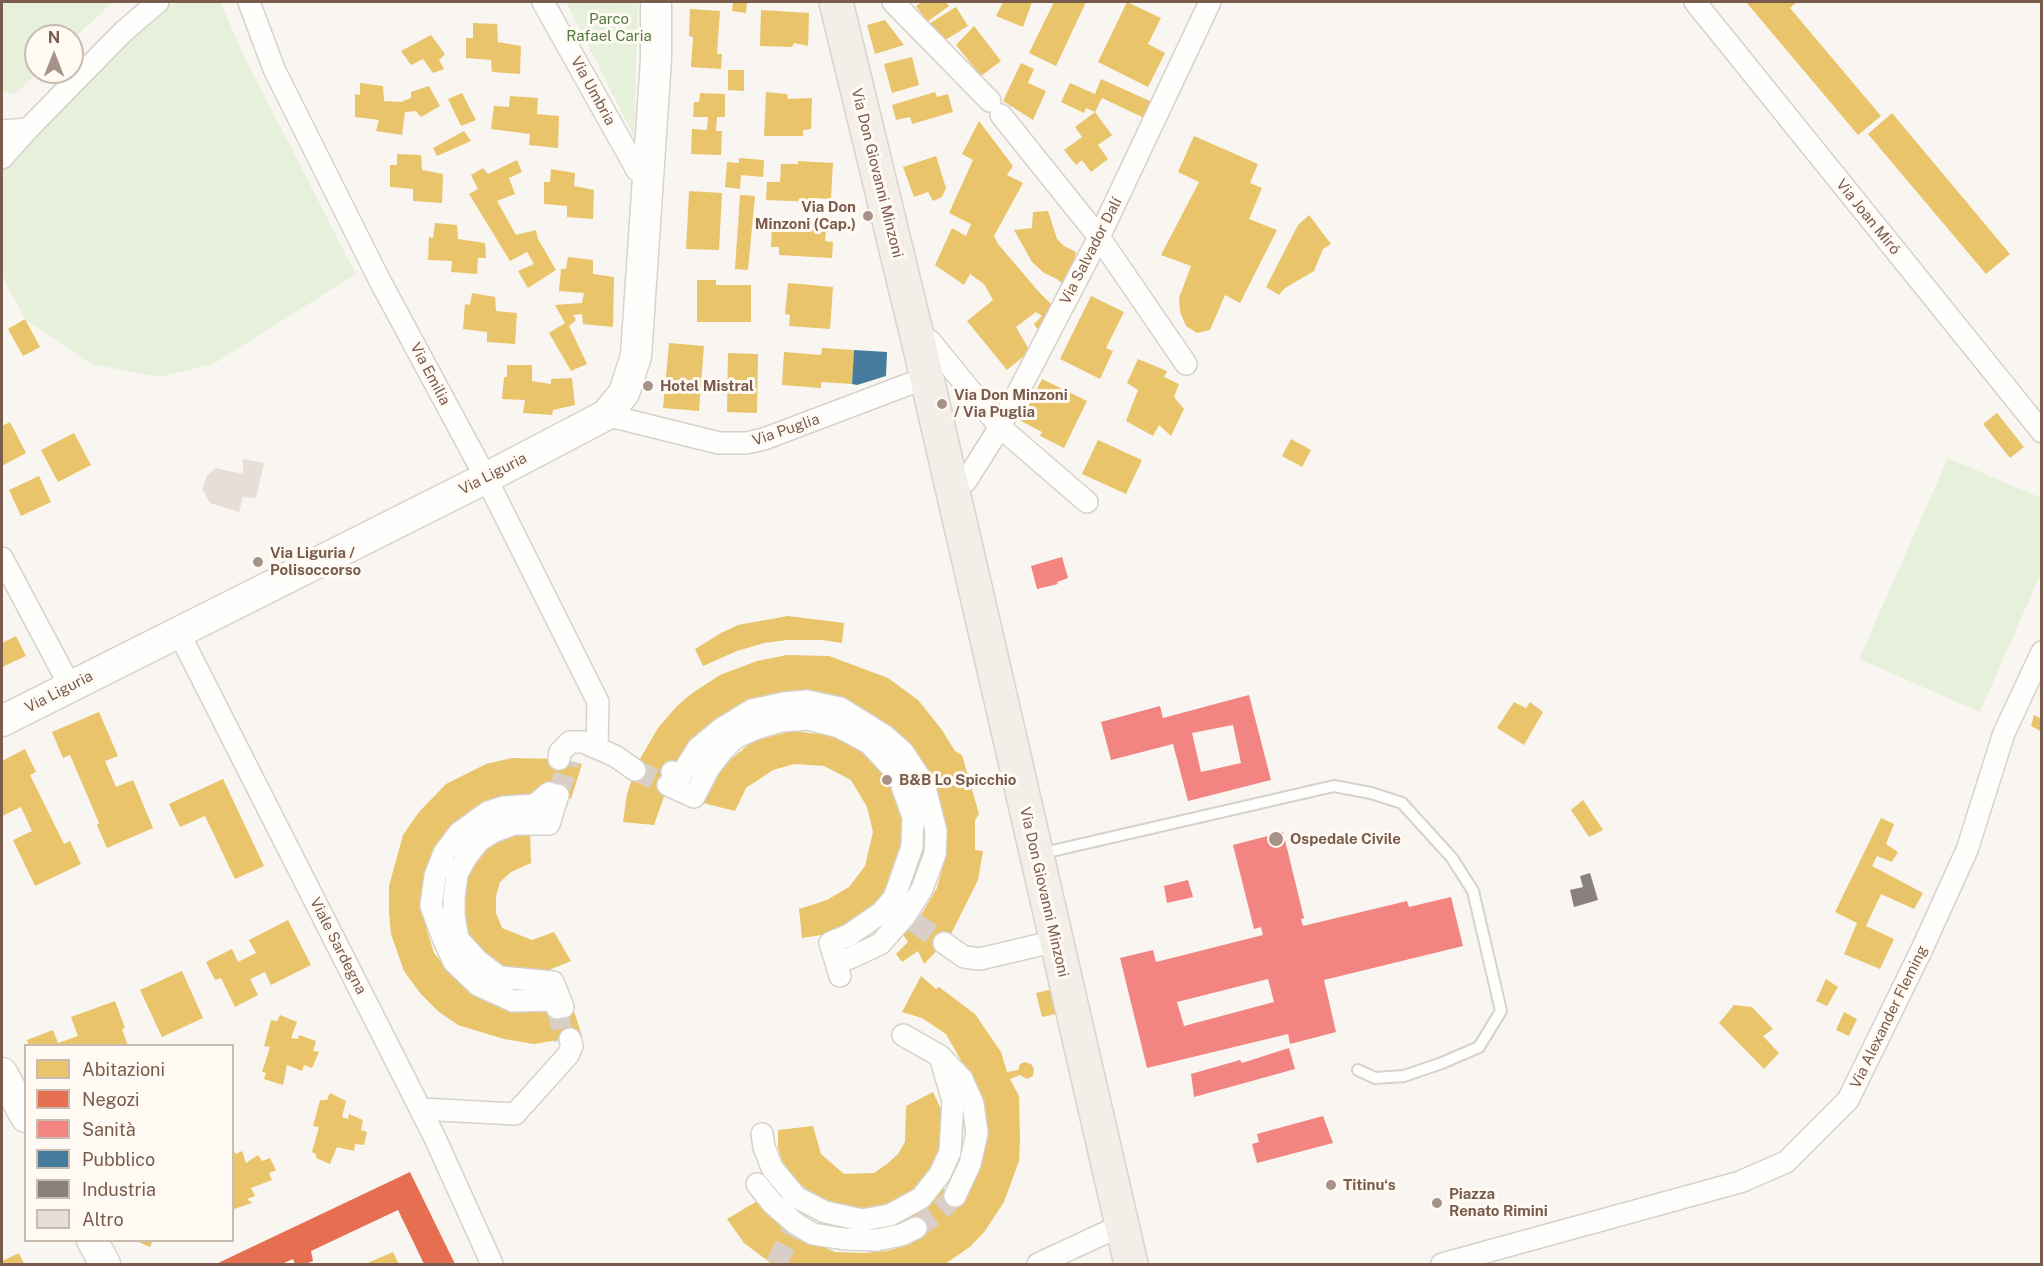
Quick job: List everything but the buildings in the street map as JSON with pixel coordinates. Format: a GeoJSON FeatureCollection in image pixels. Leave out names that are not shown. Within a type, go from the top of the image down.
{"type":"FeatureCollection","features":[{"type":"Feature","properties":{"kind":"main road","name":"Via Don Giovanni Minzoni"},"geometry":{"type":"LineString","coordinates":[[836,2],[952,486],[1056,941],[1123,1253]]}},
{"type":"Feature","properties":{"kind":"street"},"geometry":{"type":"LineString","coordinates":[[2,158],[123,32],[158,2]]}},
{"type":"Feature","properties":{"kind":"street","name":"Via Emilia"},"geometry":{"type":"LineString","coordinates":[[249,2],[279,80],[380,281],[486,478],[598,702],[606,752]]}},
{"type":"Feature","properties":{"kind":"street","name":"Via Umbria"},"geometry":{"type":"LineString","coordinates":[[543,2],[638,170],[649,172]]}},
{"type":"Feature","properties":{"kind":"street","name":"Via Liguria"},"geometry":{"type":"LineString","coordinates":[[2,721],[486,478],[606,415],[624,393],[636,356],[656,59],[656,2]]}},
{"type":"Feature","properties":{"kind":"street"},"geometry":{"type":"LineString","coordinates":[[893,2],[996,108],[1099,237],[1186,364]]}},
{"type":"Feature","properties":{"kind":"street","name":"Via Salvador Dalí"},"geometry":{"type":"LineString","coordinates":[[952,486],[966,481],[1000,427],[1099,237],[1210,2]]}},
{"type":"Feature","properties":{"kind":"street","name":"Via Joan Miró"},"geometry":{"type":"LineString","coordinates":[[1695,2],[2042,432]]}},
{"type":"Feature","properties":{"kind":"street"},"geometry":{"type":"LineString","coordinates":[[2,131],[28,129]]}},
{"type":"Feature","properties":{"kind":"street"},"geometry":{"type":"LineString","coordinates":[[918,344],[930,340],[1000,427],[1088,502]]}},
{"type":"Feature","properties":{"kind":"street","name":"Via Puglia"},"geometry":{"type":"LineString","coordinates":[[606,415],[719,442],[746,443],[764,439],[925,378]]}},
{"type":"Feature","properties":{"kind":"street"},"geometry":{"type":"LineString","coordinates":[[2,558],[70,686]]}},
{"type":"Feature","properties":{"kind":"street","name":"Viale Sardegna"},"geometry":{"type":"LineString","coordinates":[[178,631],[421,1109],[492,1264]]}},
{"type":"Feature","properties":{"kind":"street","name":"Via Alexander Fleming"},"geometry":{"type":"LineString","coordinates":[[1442,1264],[1740,1182],[1786,1162],[1848,1100],[1922,949],[1966,850],[2004,733],[2042,652]]}},
{"type":"Feature","properties":{"kind":"street"},"geometry":{"type":"LineString","coordinates":[[670,779],[680,777],[698,748],[721,729],[752,710],[784,703],[807,701],[840,708],[885,736],[903,752],[924,784],[936,831],[935,854],[922,889],[880,944],[850,958],[835,960]]}},
{"type":"Feature","properties":{"kind":"street"},"geometry":{"type":"LineString","coordinates":[[566,754],[583,742],[638,763]]}},
{"type":"Feature","properties":{"kind":"street"},"geometry":{"type":"LineString","coordinates":[[554,794],[535,805],[504,807],[488,812],[459,833],[444,853],[435,876],[431,906],[454,962],[478,985],[513,1000],[549,1000],[560,1007]]}},
{"type":"Feature","properties":{"kind":"street"},"geometry":{"type":"LineString","coordinates":[[944,943],[964,957],[980,959],[1056,941]]}},
{"type":"Feature","properties":{"kind":"street"},"geometry":{"type":"LineString","coordinates":[[903,1035],[940,1056],[962,1079],[974,1104],[977,1132],[970,1164],[955,1196]]}},
{"type":"Feature","properties":{"kind":"street"},"geometry":{"type":"LineString","coordinates":[[421,1109],[515,1114],[567,1045]]}},
{"type":"Feature","properties":{"kind":"street"},"geometry":{"type":"LineString","coordinates":[[762,1134],[772,1168],[796,1197],[825,1212],[862,1220],[890,1215],[921,1198],[940,1174],[950,1152],[952,1101],[940,1056]]}},
{"type":"Feature","properties":{"kind":"street"},"geometry":{"type":"LineString","coordinates":[[2,1072],[24,1113]]}},
{"type":"Feature","properties":{"kind":"street"},"geometry":{"type":"LineString","coordinates":[[757,1184],[794,1228],[813,1234],[844,1239],[877,1240],[902,1235],[916,1228]]}},
{"type":"Feature","properties":{"kind":"street"},"geometry":{"type":"LineString","coordinates":[[794,1228],[809,1204]]}},
{"type":"Feature","properties":{"kind":"street"},"geometry":{"type":"LineString","coordinates":[[93,1242],[105,1264]]}},
{"type":"Feature","properties":{"kind":"street"},"geometry":{"type":"LineString","coordinates":[[1038,1264],[1123,1253]]}},
{"type":"Feature","properties":{"kind":"lane"},"geometry":{"type":"LineString","coordinates":[[1036,855],[1334,786],[1402,802],[1452,858],[1473,891],[1502,1011],[1479,1047],[1442,1063],[1404,1076],[1375,1078],[1358,1070]]}},
{"type":"Feature","properties":{"kind":"green space"},"geometry":{"type":"Polygon","coordinates":[[[2,2],[113,2],[84,29],[84,24],[24,24],[25,84],[14,95],[2,91],[2,2]]]}},
{"type":"Feature","properties":{"kind":"green space"},"geometry":{"type":"Polygon","coordinates":[[[174,2],[220,2],[246,60],[356,274],[213,364],[159,377],[91,364],[25,319],[2,276],[2,172],[137,34],[174,2]]]}},
{"type":"Feature","properties":{"kind":"green space","name":"Parco Rafael Caria"},"geometry":{"type":"Polygon","coordinates":[[[566,2],[638,2],[634,136],[566,2]]]}},
{"type":"Feature","properties":{"kind":"green space"},"geometry":{"type":"Polygon","coordinates":[[[1948,458],[2041,498],[2041,573],[1980,712],[1859,659],[1948,458]]]}},
{"type":"Feature","properties":{"kind":"tunnel"},"geometry":{"type":"LineString","coordinates":[[558,795],[569,760]]}},
{"type":"Feature","properties":{"kind":"tunnel"},"geometry":{"type":"LineString","coordinates":[[635,770],[668,785]]}},
{"type":"Feature","properties":{"kind":"tunnel"},"geometry":{"type":"LineString","coordinates":[[914,922],[944,943]]}},
{"type":"Feature","properties":{"kind":"tunnel"},"geometry":{"type":"LineString","coordinates":[[557,1008],[564,1040]]}},
{"type":"Feature","properties":{"kind":"tunnel"},"geometry":{"type":"LineString","coordinates":[[916,1228],[939,1212],[955,1196]]}},
{"type":"Feature","properties":{"kind":"tunnel"},"geometry":{"type":"LineString","coordinates":[[776,1264],[792,1232]]}},
{"type":"Feature","properties":{"kind":"place","name":"Via Don Minzoni (Cap.)"},"geometry":{"type":"Point","coordinates":[868,216]}},
{"type":"Feature","properties":{"kind":"place","name":"Hotel Mistral"},"geometry":{"type":"Point","coordinates":[648,386]}},
{"type":"Feature","properties":{"kind":"place","name":"Via Don Minzoni / Via Puglia"},"geometry":{"type":"Point","coordinates":[942,404]}},
{"type":"Feature","properties":{"kind":"place","name":"Via Liguria / Polisoccorso"},"geometry":{"type":"Point","coordinates":[258,562]}},
{"type":"Feature","properties":{"kind":"place","name":"B&B Lo Spicchio"},"geometry":{"type":"Point","coordinates":[887,780]}},
{"type":"Feature","properties":{"kind":"place","name":"Ospedale Civile"},"geometry":{"type":"Point","coordinates":[1276,839]}},
{"type":"Feature","properties":{"kind":"place","name":"Titinu‘s"},"geometry":{"type":"Point","coordinates":[1331,1185]}},
{"type":"Feature","properties":{"kind":"place","name":"Piazza Renato Rimini"},"geometry":{"type":"Point","coordinates":[1437,1203]}}]}
